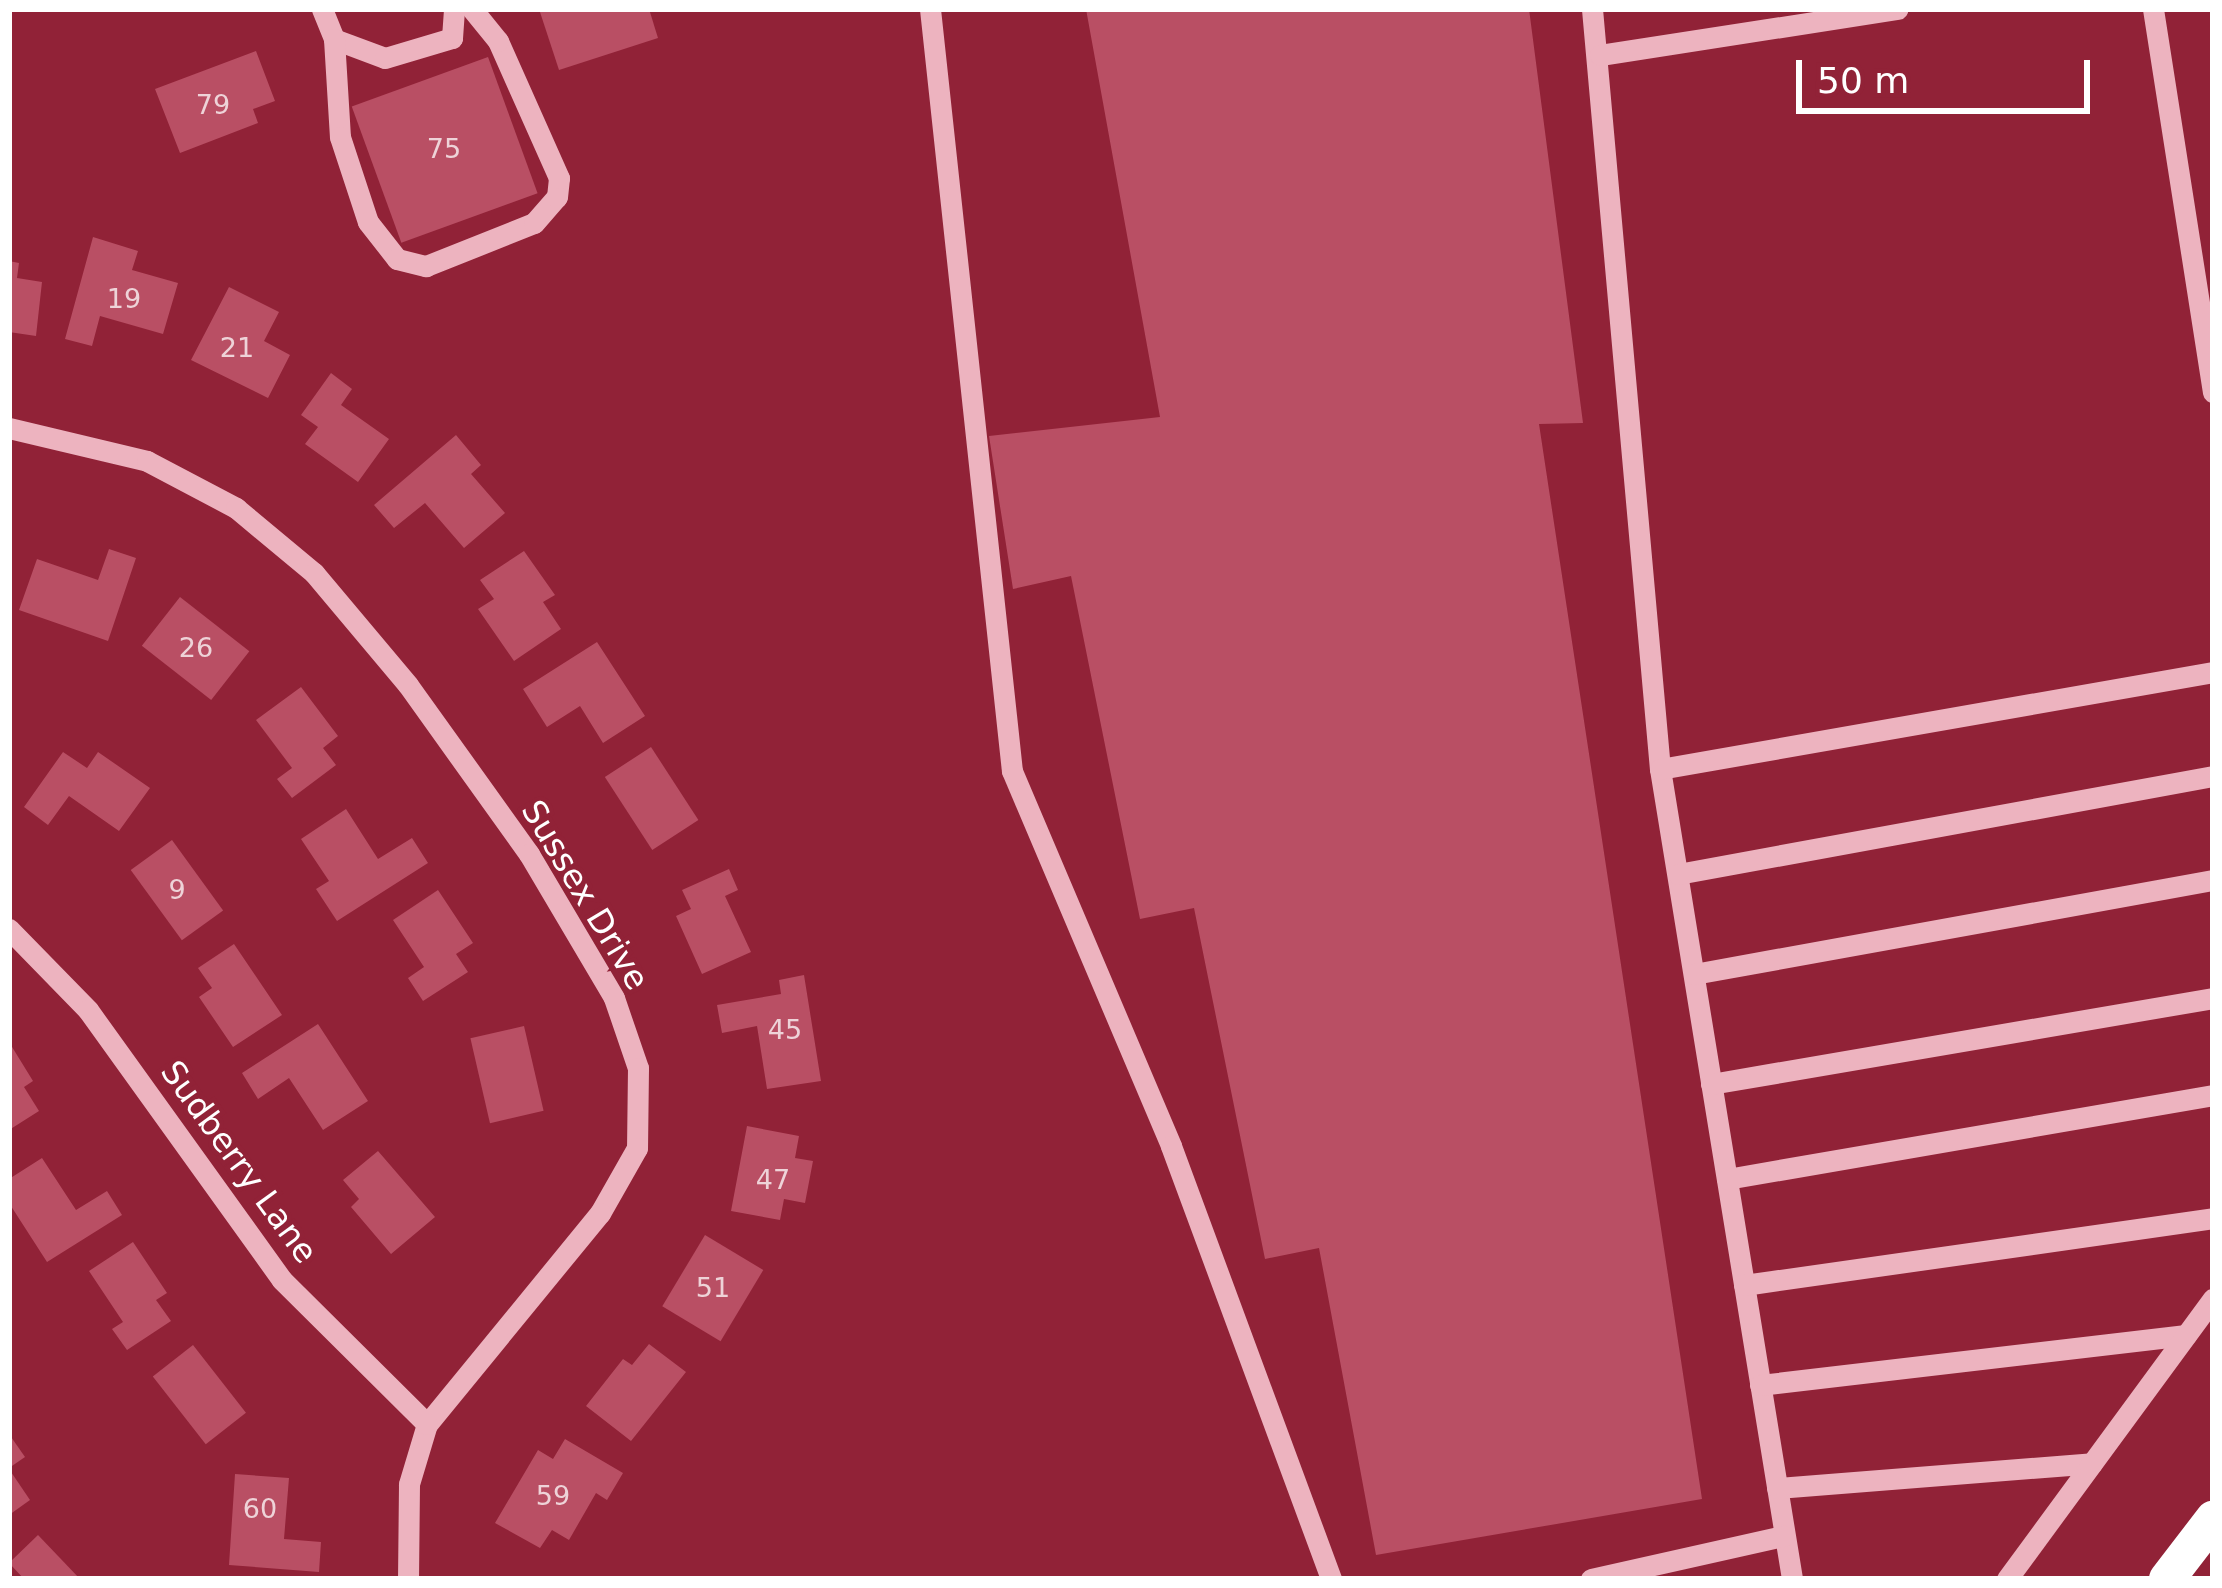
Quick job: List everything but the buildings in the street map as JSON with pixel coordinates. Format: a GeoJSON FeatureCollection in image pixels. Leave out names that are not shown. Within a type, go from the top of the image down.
{"type":"FeatureCollection","features":[{"type":"Feature","properties":{"kind":"highway"},"geometry":{"type":"LineString","coordinates":[[2167,1579],[2213,1520]]}},
{"type":"Feature","properties":{"kind":"street"},"geometry":{"type":"LineString","coordinates":[[322,9],[334,39],[340,136],[368,222],[397,259],[426,266],[534,223],[557,197],[560,178],[498,40],[472,9]]}},
{"type":"Feature","properties":{"kind":"street"},"geometry":{"type":"LineString","coordinates":[[334,39],[386,58],[452,38],[454,9]]}},
{"type":"Feature","properties":{"kind":"street"},"geometry":{"type":"LineString","coordinates":[[930,9],[1012,771],[1172,1146],[1330,1579]]}},
{"type":"Feature","properties":{"kind":"street"},"geometry":{"type":"LineString","coordinates":[[1592,9],[1600,55],[1624,417],[1660,769],[1792,1579]]}},
{"type":"Feature","properties":{"kind":"street"},"geometry":{"type":"LineString","coordinates":[[1600,55],[1898,9]]}},
{"type":"Feature","properties":{"kind":"street"},"geometry":{"type":"LineString","coordinates":[[2153,9],[2213,392]]}},
{"type":"Feature","properties":{"kind":"street","name":"Sussex Drive"},"geometry":{"type":"LineString","coordinates":[[9,428],[147,461],[236,508],[314,573],[408,685],[529,854],[614,998],[638,1068],[637,1148],[600,1214],[427,1424],[409,1484],[408,1579]]}},
{"type":"Feature","properties":{"kind":"street"},"geometry":{"type":"LineString","coordinates":[[1660,769],[2213,672]]}},
{"type":"Feature","properties":{"kind":"street"},"geometry":{"type":"LineString","coordinates":[[1678,874],[2213,776]]}},
{"type":"Feature","properties":{"kind":"street"},"geometry":{"type":"LineString","coordinates":[[1694,974],[2213,880]]}},
{"type":"Feature","properties":{"kind":"street","name":"Sudberry Lane"},"geometry":{"type":"LineString","coordinates":[[9,929],[88,1010],[282,1280],[427,1424]]}},
{"type":"Feature","properties":{"kind":"street"},"geometry":{"type":"LineString","coordinates":[[1712,1084],[2213,998]]}},
{"type":"Feature","properties":{"kind":"street"},"geometry":{"type":"LineString","coordinates":[[1727,1179],[2213,1095]]}},
{"type":"Feature","properties":{"kind":"street"},"geometry":{"type":"LineString","coordinates":[[1744,1285],[2213,1218]]}},
{"type":"Feature","properties":{"kind":"street"},"geometry":{"type":"LineString","coordinates":[[2007,1579],[2213,1299]]}},
{"type":"Feature","properties":{"kind":"street"},"geometry":{"type":"LineString","coordinates":[[1760,1385],[2186,1335]]}},
{"type":"Feature","properties":{"kind":"street"},"geometry":{"type":"LineString","coordinates":[[1777,1488],[2092,1463]]}},
{"type":"Feature","properties":{"kind":"street"},"geometry":{"type":"LineString","coordinates":[[1591,1579],[1784,1536]]}}]}
